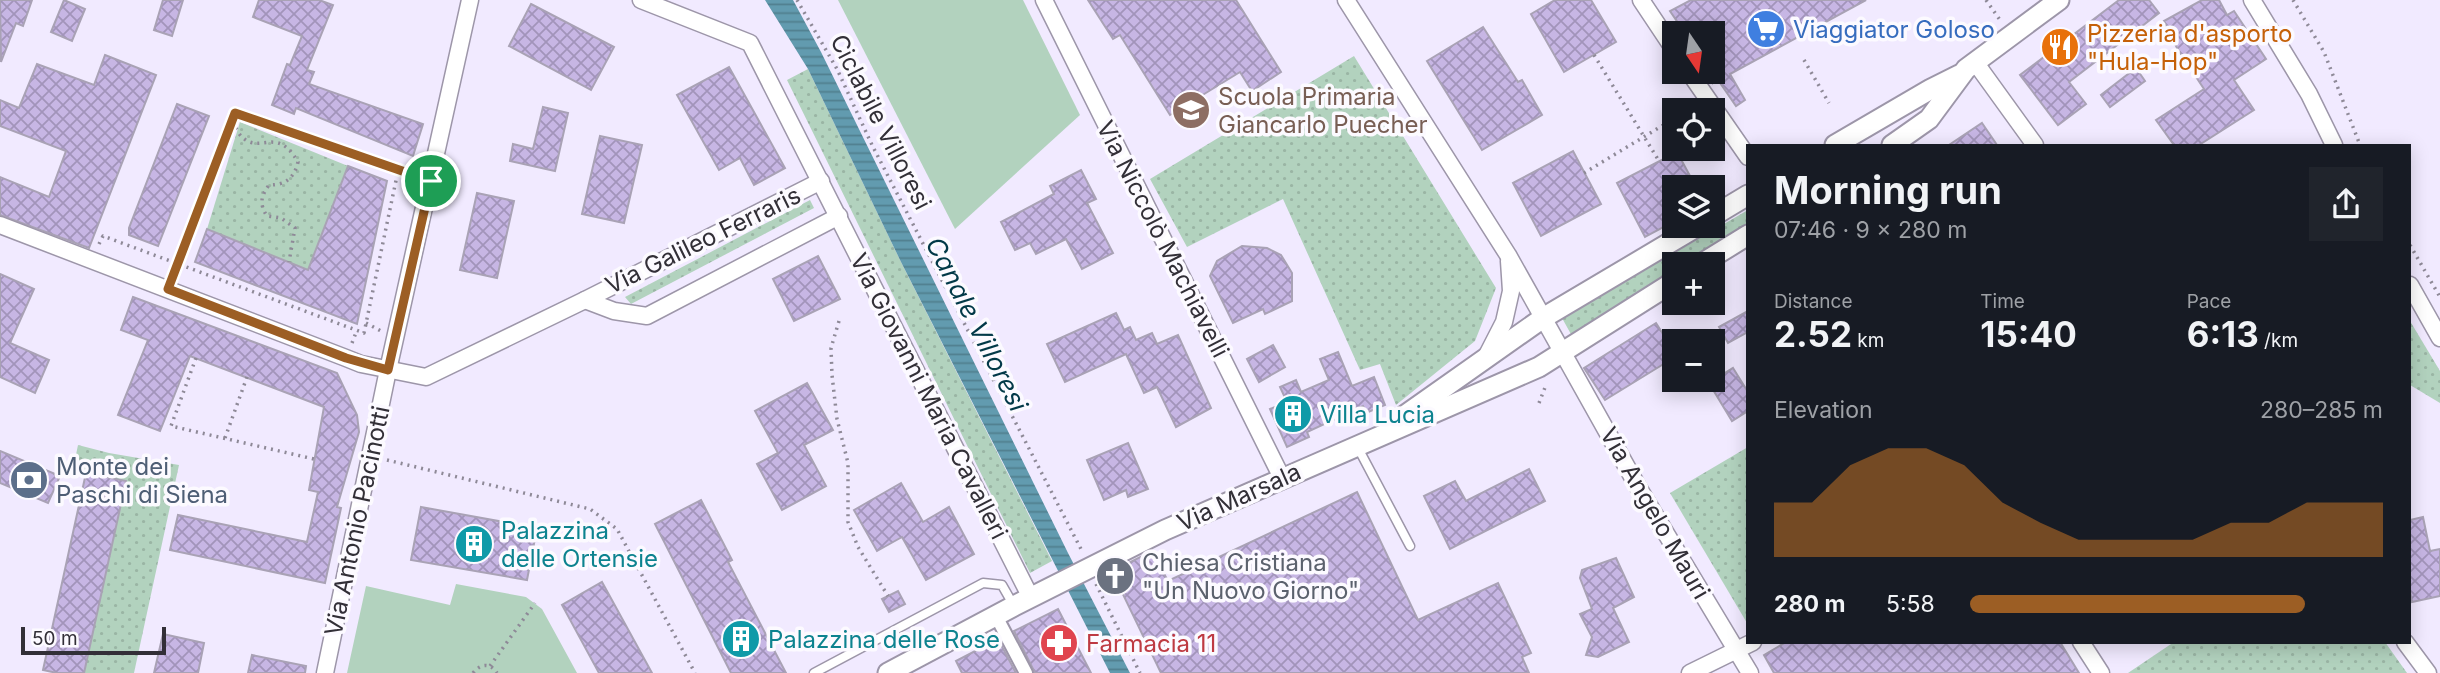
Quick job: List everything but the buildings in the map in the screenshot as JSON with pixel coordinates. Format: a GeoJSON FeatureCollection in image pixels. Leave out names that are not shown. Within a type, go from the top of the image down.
{"type":"FeatureCollection","features":[{"type":"Feature","properties":{"kind":"street","name":"Via Antonio Pacinotti"},"geometry":{"type":"LineString","coordinates":[[325,673],[388,370],[470,0]]}},
{"type":"Feature","properties":{"kind":"street","name":"Via Giovanni Maria Cavalleri"},"geometry":{"type":"LineString","coordinates":[[641,0],[750,43],[839,216],[1022,602]]}},
{"type":"Feature","properties":{"kind":"street","name":"Via Niccolò Machiavelli"},"geometry":{"type":"LineString","coordinates":[[1044,0],[1282,478]]}},
{"type":"Feature","properties":{"kind":"street","name":"Via Angelo Mauri"},"geometry":{"type":"LineString","coordinates":[[1346,0],[1508,255],[1638,487],[1750,673]]}},
{"type":"Feature","properties":{"kind":"street"},"geometry":{"type":"LineString","coordinates":[[1641,0],[1662,32]]}},
{"type":"Feature","properties":{"kind":"street"},"geometry":{"type":"LineString","coordinates":[[1837,144],[1960,75],[2059,0]]}},
{"type":"Feature","properties":{"kind":"street"},"geometry":{"type":"LineString","coordinates":[[2252,0],[2309,94],[2334,144]]}},
{"type":"Feature","properties":{"kind":"street"},"geometry":{"type":"LineString","coordinates":[[1976,62],[2034,144]]}},
{"type":"Feature","properties":{"kind":"street"},"geometry":{"type":"LineString","coordinates":[[1893,144],[1929,119],[1960,75]]}},
{"type":"Feature","properties":{"kind":"street"},"geometry":{"type":"LineString","coordinates":[[1697,84],[1746,154]]}},
{"type":"Feature","properties":{"kind":"street","name":"Via Galileo Ferraris"},"geometry":{"type":"LineString","coordinates":[[0,225],[346,358],[425,377],[825,188]]}},
{"type":"Feature","properties":{"kind":"street"},"geometry":{"type":"LineString","coordinates":[[1725,209],[1746,196]]}},
{"type":"Feature","properties":{"kind":"street","name":"Via Galileo Ferraris"},"geometry":{"type":"LineString","coordinates":[[585,300],[614,311],[647,316],[839,216]]}},
{"type":"Feature","properties":{"kind":"street"},"geometry":{"type":"LineString","coordinates":[[1720,252],[1746,236]]}},
{"type":"Feature","properties":{"kind":"street","name":"Via Marsala"},"geometry":{"type":"LineString","coordinates":[[1362,443],[1543,318],[1678,238]]}},
{"type":"Feature","properties":{"kind":"street"},"geometry":{"type":"LineString","coordinates":[[1484,361],[1504,322],[1511,291],[1508,255]]}},
{"type":"Feature","properties":{"kind":"street"},"geometry":{"type":"LineString","coordinates":[[2411,287],[2440,338]]}},
{"type":"Feature","properties":{"kind":"street","name":"Via Marsala"},"geometry":{"type":"LineString","coordinates":[[888,673],[1165,530],[1539,367],[1662,289]]}},
{"type":"Feature","properties":{"kind":"street"},"geometry":{"type":"LineString","coordinates":[[996,615],[1026,673]]}},
{"type":"Feature","properties":{"kind":"street"},"geometry":{"type":"LineString","coordinates":[[1690,673],[1749,644]]}},
{"type":"Feature","properties":{"kind":"street"},"geometry":{"type":"LineString","coordinates":[[2082,644],[2101,673]]}},
{"type":"Feature","properties":{"kind":"street"},"geometry":{"type":"LineString","coordinates":[[2406,644],[2428,673]]}},
{"type":"Feature","properties":{"kind":"lane"},"geometry":{"type":"LineString","coordinates":[[1362,443],[1410,546]]}},
{"type":"Feature","properties":{"kind":"lane"},"geometry":{"type":"LineString","coordinates":[[814,673],[983,583],[1002,585],[1022,602]]}},
{"type":"Feature","properties":{"kind":"path","name":"Ciclabile Villoresi"},"geometry":{"type":"LineString","coordinates":[[797,0],[837,69],[878,157],[1085,570],[1140,673]]}},
{"type":"Feature","properties":{"kind":"path"},"geometry":{"type":"LineString","coordinates":[[1986,0],[2011,36]]}},
{"type":"Feature","properties":{"kind":"path"},"geometry":{"type":"LineString","coordinates":[[2293,0],[2324,52],[2360,144]]}},
{"type":"Feature","properties":{"kind":"path"},"geometry":{"type":"LineString","coordinates":[[1594,55],[1659,162]]}},
{"type":"Feature","properties":{"kind":"path"},"geometry":{"type":"LineString","coordinates":[[1804,60],[1829,103]]}},
{"type":"Feature","properties":{"kind":"path"},"geometry":{"type":"LineString","coordinates":[[168,289],[235,113],[431,181]]}},
{"type":"Feature","properties":{"kind":"path"},"geometry":{"type":"LineString","coordinates":[[232,122],[242,137],[252,142],[261,144],[274,141],[284,144],[298,162],[296,172],[290,180],[281,185],[269,185],[260,200],[267,216],[281,218],[295,228],[289,262]]}},
{"type":"Feature","properties":{"kind":"path"},"geometry":{"type":"LineString","coordinates":[[1584,173],[1662,125]]}},
{"type":"Feature","properties":{"kind":"path"},"geometry":{"type":"LineString","coordinates":[[92,260],[103,236],[364,332],[398,171]]}},
{"type":"Feature","properties":{"kind":"path"},"geometry":{"type":"LineString","coordinates":[[2411,247],[2440,296]]}},
{"type":"Feature","properties":{"kind":"path"},"geometry":{"type":"LineString","coordinates":[[839,321],[831,348],[832,375],[837,419],[848,464],[848,522],[858,547],[888,596]]}},
{"type":"Feature","properties":{"kind":"path"},"geometry":{"type":"LineString","coordinates":[[196,358],[171,426],[314,459]]}},
{"type":"Feature","properties":{"kind":"path"},"geometry":{"type":"LineString","coordinates":[[225,438],[247,377]]}},
{"type":"Feature","properties":{"kind":"path"},"geometry":{"type":"LineString","coordinates":[[387,460],[590,509],[617,529],[695,673]]}},
{"type":"Feature","properties":{"kind":"path"},"geometry":{"type":"LineString","coordinates":[[490,666],[535,604]]}},
{"type":"Feature","properties":{"kind":"path"},"geometry":{"type":"LineString","coordinates":[[473,673],[477,667],[484,665],[490,666],[497,673]]}},
{"type":"Feature","properties":{"kind":"green space"},"geometry":{"type":"Polygon","coordinates":[[[838,0],[1023,0],[1080,115],[955,229],[838,0]]]}},
{"type":"Feature","properties":{"kind":"green space"},"geometry":{"type":"Polygon","coordinates":[[[1354,56],[1496,288],[1475,341],[1396,405],[1380,364],[1360,370],[1283,199],[1187,247],[1150,179],[1354,56]]]}},
{"type":"Feature","properties":{"kind":"green space"},"geometry":{"type":"Polygon","coordinates":[[[808,69],[901,262],[1052,561],[1030,573],[787,80],[808,69]]]}},
{"type":"Feature","properties":{"kind":"green space"},"geometry":{"type":"Polygon","coordinates":[[[240,122],[348,166],[308,270],[207,229],[240,122]]]}},
{"type":"Feature","properties":{"kind":"green space"},"geometry":{"type":"Polygon","coordinates":[[[810,200],[814,208],[631,304],[625,297],[810,200]]]}},
{"type":"Feature","properties":{"kind":"green space"},"geometry":{"type":"Polygon","coordinates":[[[1746,211],[1746,229],[1710,252],[1676,252],[1700,238],[1725,238],[1725,223],[1746,211]]]}},
{"type":"Feature","properties":{"kind":"green space"},"geometry":{"type":"Polygon","coordinates":[[[1662,260],[1662,282],[1572,336],[1562,318],[1662,260]]]}},
{"type":"Feature","properties":{"kind":"green space"},"geometry":{"type":"Polygon","coordinates":[[[2411,323],[2440,371],[2440,403],[2411,386],[2411,323]]]}},
{"type":"Feature","properties":{"kind":"green space"},"geometry":{"type":"Polygon","coordinates":[[[78,445],[179,465],[134,673],[84,673],[125,481],[73,469],[78,445]]]}},
{"type":"Feature","properties":{"kind":"green space"},"geometry":{"type":"Polygon","coordinates":[[[1746,448],[1746,621],[1670,493],[1746,448]]]}},
{"type":"Feature","properties":{"kind":"green space"},"geometry":{"type":"Polygon","coordinates":[[[456,584],[526,597],[542,609],[577,673],[347,673],[366,586],[450,605],[456,584]]]}},
{"type":"Feature","properties":{"kind":"green space"},"geometry":{"type":"Polygon","coordinates":[[[2171,644],[2386,644],[2407,673],[2128,673],[2171,644]]]}},
{"type":"Feature","properties":{"kind":"water"},"geometry":{"type":"Polygon","coordinates":[[[765,0],[793,0],[1130,673],[1110,673],[901,262],[808,69],[765,0]]]}},
{"type":"Feature","properties":{"kind":"place","name":"Viaggiator Goloso"},"geometry":{"type":"Point","coordinates":[1766,29]}},
{"type":"Feature","properties":{"kind":"place","name":"Pizzeria d'asporto \"Hula-Hop\""},"geometry":{"type":"Point","coordinates":[2060,47]}},
{"type":"Feature","properties":{"kind":"place","name":"Scuola Primaria Giancarlo Puecher"},"geometry":{"type":"Point","coordinates":[1191,110]}},
{"type":"Feature","properties":{"kind":"place","name":"Villa Lucia"},"geometry":{"type":"Point","coordinates":[1293,414]}},
{"type":"Feature","properties":{"kind":"place","name":"Monte dei Paschi di Siena"},"geometry":{"type":"Point","coordinates":[29,480]}},
{"type":"Feature","properties":{"kind":"place","name":"Palazzina delle Ortensie"},"geometry":{"type":"Point","coordinates":[474,544]}},
{"type":"Feature","properties":{"kind":"place","name":"Chiesa Cristiana \"Un Nuovo Giorno\""},"geometry":{"type":"Point","coordinates":[1115,576]}},
{"type":"Feature","properties":{"kind":"place","name":"Palazzina delle Rose"},"geometry":{"type":"Point","coordinates":[741,639]}},
{"type":"Feature","properties":{"kind":"place","name":"Farmacia 11"},"geometry":{"type":"Point","coordinates":[1059,643]}},
{"type":"Feature","properties":{"kind":"route"},"geometry":{"type":"LineString","coordinates":[[235,113],[431,181],[388,370],[361,364],[168,289],[235,113]]}},
{"type":"Feature","properties":{"kind":"water label","name":"Canale Villoresi"},"geometry":{"type":"Point","coordinates":[977,324]}}]}
